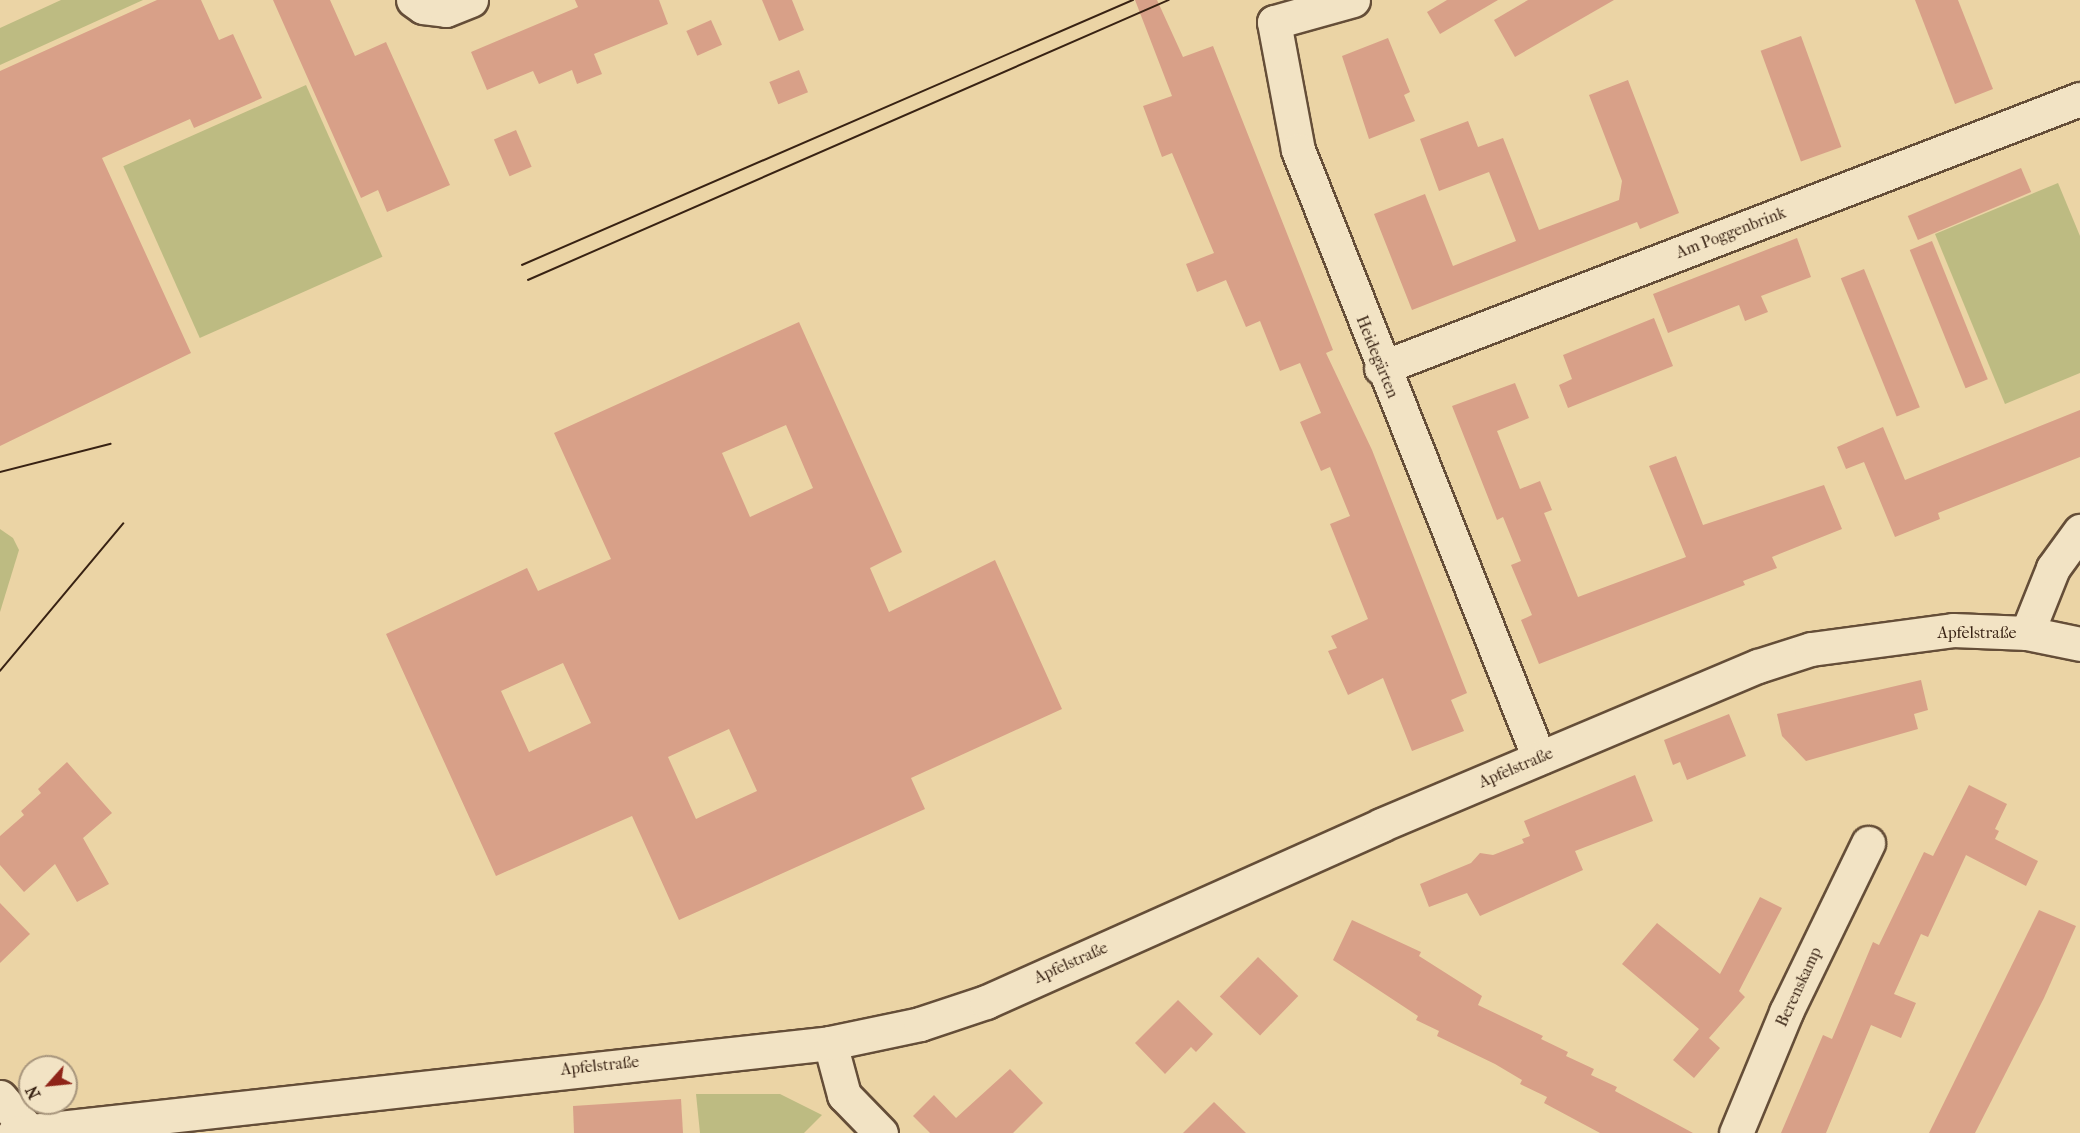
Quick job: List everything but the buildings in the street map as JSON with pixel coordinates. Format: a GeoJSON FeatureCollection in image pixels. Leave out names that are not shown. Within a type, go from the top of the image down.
{"type":"FeatureCollection","features":[{"type":"Feature","properties":{"kind":"street"},"geometry":{"type":"LineString","coordinates":[[413,0],[423,7],[446,10],[471,0]]}},
{"type":"Feature","properties":{"kind":"street","name":"Heidegärten"},"geometry":{"type":"LineString","coordinates":[[1353,0],[1274,22],[1304,171],[1539,758]]}},
{"type":"Feature","properties":{"kind":"street","name":"Am Poggenbrink"},"geometry":{"type":"LineString","coordinates":[[1382,368],[2080,99]]}},
{"type":"Feature","properties":{"kind":"street"},"geometry":{"type":"LineString","coordinates":[[2027,633],[2053,568],[2080,531]]}},
{"type":"Feature","properties":{"kind":"street","name":"Apfelstraße"},"geometry":{"type":"LineString","coordinates":[[25,1132],[175,1122],[830,1042],[920,1024],[986,1002],[1539,758],[1758,666],[1811,649],[1953,630],[2027,633],[2080,644]]}},
{"type":"Feature","properties":{"kind":"street","name":"Berenskamp"},"geometry":{"type":"LineString","coordinates":[[1736,1133],[1786,1012],[1868,843]]}},
{"type":"Feature","properties":{"kind":"street"},"geometry":{"type":"LineString","coordinates":[[830,1042],[844,1095],[881,1133]]}},
{"type":"Feature","properties":{"kind":"street"},"geometry":{"type":"LineString","coordinates":[[0,1097],[25,1132]]}},
{"type":"Feature","properties":{"kind":"shaded area"},"geometry":{"type":"Polygon","coordinates":[[[61,0],[143,0],[0,65],[0,28],[61,0]]]}},
{"type":"Feature","properties":{"kind":"shaded area"},"geometry":{"type":"Polygon","coordinates":[[[306,85],[382,257],[200,338],[123,166],[306,85]]]}},
{"type":"Feature","properties":{"kind":"shaded area"},"geometry":{"type":"Polygon","coordinates":[[[2058,183],[2080,236],[2080,373],[2005,404],[1935,234],[2058,183]]]}},
{"type":"Feature","properties":{"kind":"shaded area"},"geometry":{"type":"Polygon","coordinates":[[[0,529],[13,538],[19,550],[0,612],[0,529]]]}},
{"type":"Feature","properties":{"kind":"shaded area"},"geometry":{"type":"Polygon","coordinates":[[[696,1094],[780,1094],[822,1115],[804,1133],[700,1133],[696,1094]]]}},
{"type":"Feature","properties":{"kind":"tram line"},"geometry":{"type":"LineString","coordinates":[[522,265],[1133,0]]}},
{"type":"Feature","properties":{"kind":"tram line"},"geometry":{"type":"LineString","coordinates":[[528,280],[1169,0]]}},
{"type":"Feature","properties":{"kind":"tram line"},"geometry":{"type":"LineString","coordinates":[[0,472],[110,444]]}},
{"type":"Feature","properties":{"kind":"tram line"},"geometry":{"type":"LineString","coordinates":[[0,671],[123,524]]}}]}
